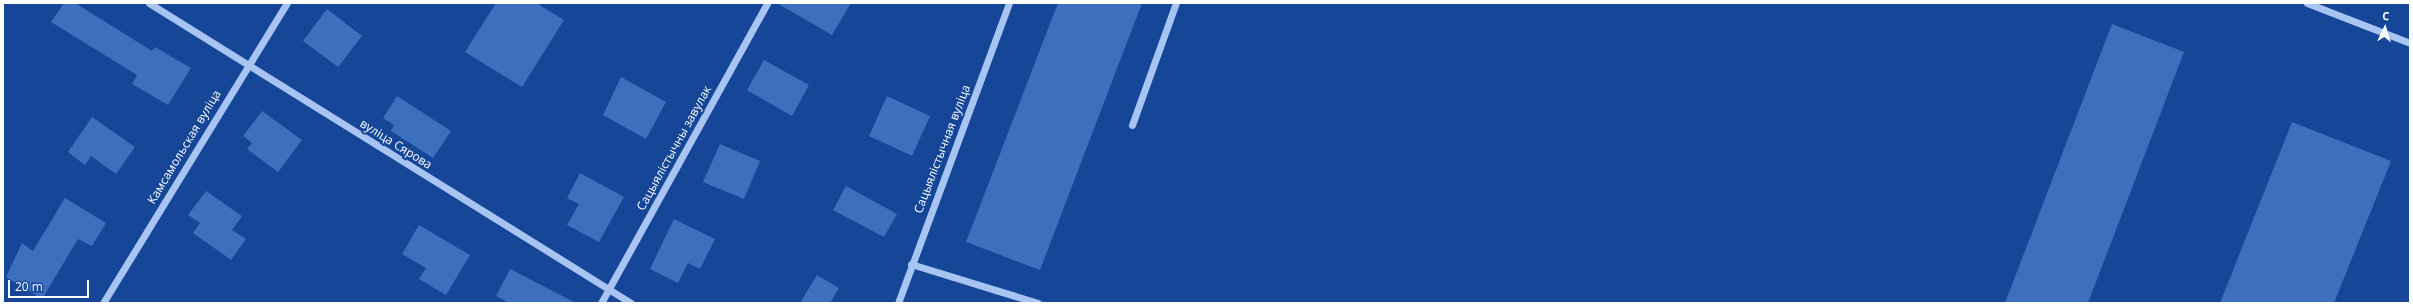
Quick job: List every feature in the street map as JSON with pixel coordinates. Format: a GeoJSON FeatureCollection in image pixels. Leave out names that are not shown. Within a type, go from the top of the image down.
{"type":"FeatureCollection","features":[{"type":"Feature","properties":{"kind":"street","name":"вуліца Сярова"},"geometry":{"type":"LineString","coordinates":[[149,3],[248,63],[607,291],[631,303]]}},
{"type":"Feature","properties":{"kind":"street","name":"Камсамольская вуліца"},"geometry":{"type":"LineString","coordinates":[[103,303],[248,63],[287,3]]}},
{"type":"Feature","properties":{"kind":"street","name":"Сацыялістычны завулак"},"geometry":{"type":"LineString","coordinates":[[601,303],[767,3]]}},
{"type":"Feature","properties":{"kind":"street","name":"Сацыялістычная вуліца"},"geometry":{"type":"LineString","coordinates":[[898,303],[911,264],[1009,3]]}},
{"type":"Feature","properties":{"kind":"street"},"geometry":{"type":"LineString","coordinates":[[1132,125],[1176,3]]}},
{"type":"Feature","properties":{"kind":"street"},"geometry":{"type":"LineString","coordinates":[[2307,3],[2410,43]]}},
{"type":"Feature","properties":{"kind":"street"},"geometry":{"type":"LineString","coordinates":[[911,264],[1038,303]]}},
{"type":"Feature","properties":{"kind":"building"},"geometry":{"type":"Polygon","coordinates":[[[64,3],[75,3],[152,51],[155,47],[191,68],[168,105],[132,84],[137,75],[51,22],[64,3]]]}},
{"type":"Feature","properties":{"kind":"building"},"geometry":{"type":"Polygon","coordinates":[[[496,3],[536,3],[564,20],[522,87],[465,52],[496,3]]]}},
{"type":"Feature","properties":{"kind":"building"},"geometry":{"type":"Polygon","coordinates":[[[777,3],[851,3],[832,35],[777,3]]]}},
{"type":"Feature","properties":{"kind":"building"},"geometry":{"type":"Polygon","coordinates":[[[1058,3],[1142,3],[1040,270],[966,242],[1058,3]]]}},
{"type":"Feature","properties":{"kind":"building"},"geometry":{"type":"Polygon","coordinates":[[[327,9],[362,36],[338,67],[303,41],[327,9]]]}},
{"type":"Feature","properties":{"kind":"building"},"geometry":{"type":"Polygon","coordinates":[[[2112,24],[2184,52],[2088,303],[2005,303],[2112,24]]]}},
{"type":"Feature","properties":{"kind":"building"},"geometry":{"type":"Polygon","coordinates":[[[764,60],[809,85],[792,116],[747,90],[764,60]]]}},
{"type":"Feature","properties":{"kind":"building"},"geometry":{"type":"Polygon","coordinates":[[[621,77],[666,102],[646,139],[603,115],[621,77]]]}},
{"type":"Feature","properties":{"kind":"building"},"geometry":{"type":"Polygon","coordinates":[[[397,96],[451,131],[433,158],[391,131],[394,125],[383,118],[397,96]]]}},
{"type":"Feature","properties":{"kind":"building"},"geometry":{"type":"Polygon","coordinates":[[[887,96],[930,116],[912,156],[869,136],[887,96]]]}},
{"type":"Feature","properties":{"kind":"building"},"geometry":{"type":"Polygon","coordinates":[[[262,111],[302,140],[278,172],[247,149],[252,143],[243,136],[262,111]]]}},
{"type":"Feature","properties":{"kind":"building"},"geometry":{"type":"Polygon","coordinates":[[[92,117],[135,147],[116,174],[91,156],[85,165],[68,152],[92,117]]]}},
{"type":"Feature","properties":{"kind":"building"},"geometry":{"type":"Polygon","coordinates":[[[2292,122],[2391,161],[2334,303],[2220,303],[2292,122]]]}},
{"type":"Feature","properties":{"kind":"building"},"geometry":{"type":"Polygon","coordinates":[[[720,144],[760,161],[744,199],[703,182],[720,144]]]}},
{"type":"Feature","properties":{"kind":"building"},"geometry":{"type":"Polygon","coordinates":[[[580,173],[624,197],[599,242],[567,225],[579,204],[567,198],[580,173]]]}},
{"type":"Feature","properties":{"kind":"building"},"geometry":{"type":"Polygon","coordinates":[[[846,186],[897,214],[884,237],[833,210],[846,186]]]}},
{"type":"Feature","properties":{"kind":"building"},"geometry":{"type":"Polygon","coordinates":[[[206,191],[242,216],[232,230],[246,239],[231,260],[193,233],[200,223],[188,215],[206,191]]]}},
{"type":"Feature","properties":{"kind":"building"},"geometry":{"type":"Polygon","coordinates":[[[65,198],[106,223],[92,246],[78,239],[42,299],[6,277],[22,243],[33,251],[65,198]]]}},
{"type":"Feature","properties":{"kind":"building"},"geometry":{"type":"Polygon","coordinates":[[[674,219],[715,239],[700,269],[688,263],[678,283],[650,269],[674,219]]]}},
{"type":"Feature","properties":{"kind":"building"},"geometry":{"type":"Polygon","coordinates":[[[419,225],[470,255],[446,295],[419,279],[426,268],[402,254],[419,225]]]}},
{"type":"Feature","properties":{"kind":"building"},"geometry":{"type":"Polygon","coordinates":[[[510,269],[576,303],[509,303],[496,296],[510,269]]]}},
{"type":"Feature","properties":{"kind":"building"},"geometry":{"type":"Polygon","coordinates":[[[817,275],[839,288],[830,303],[800,303],[817,275]]]}}]}
